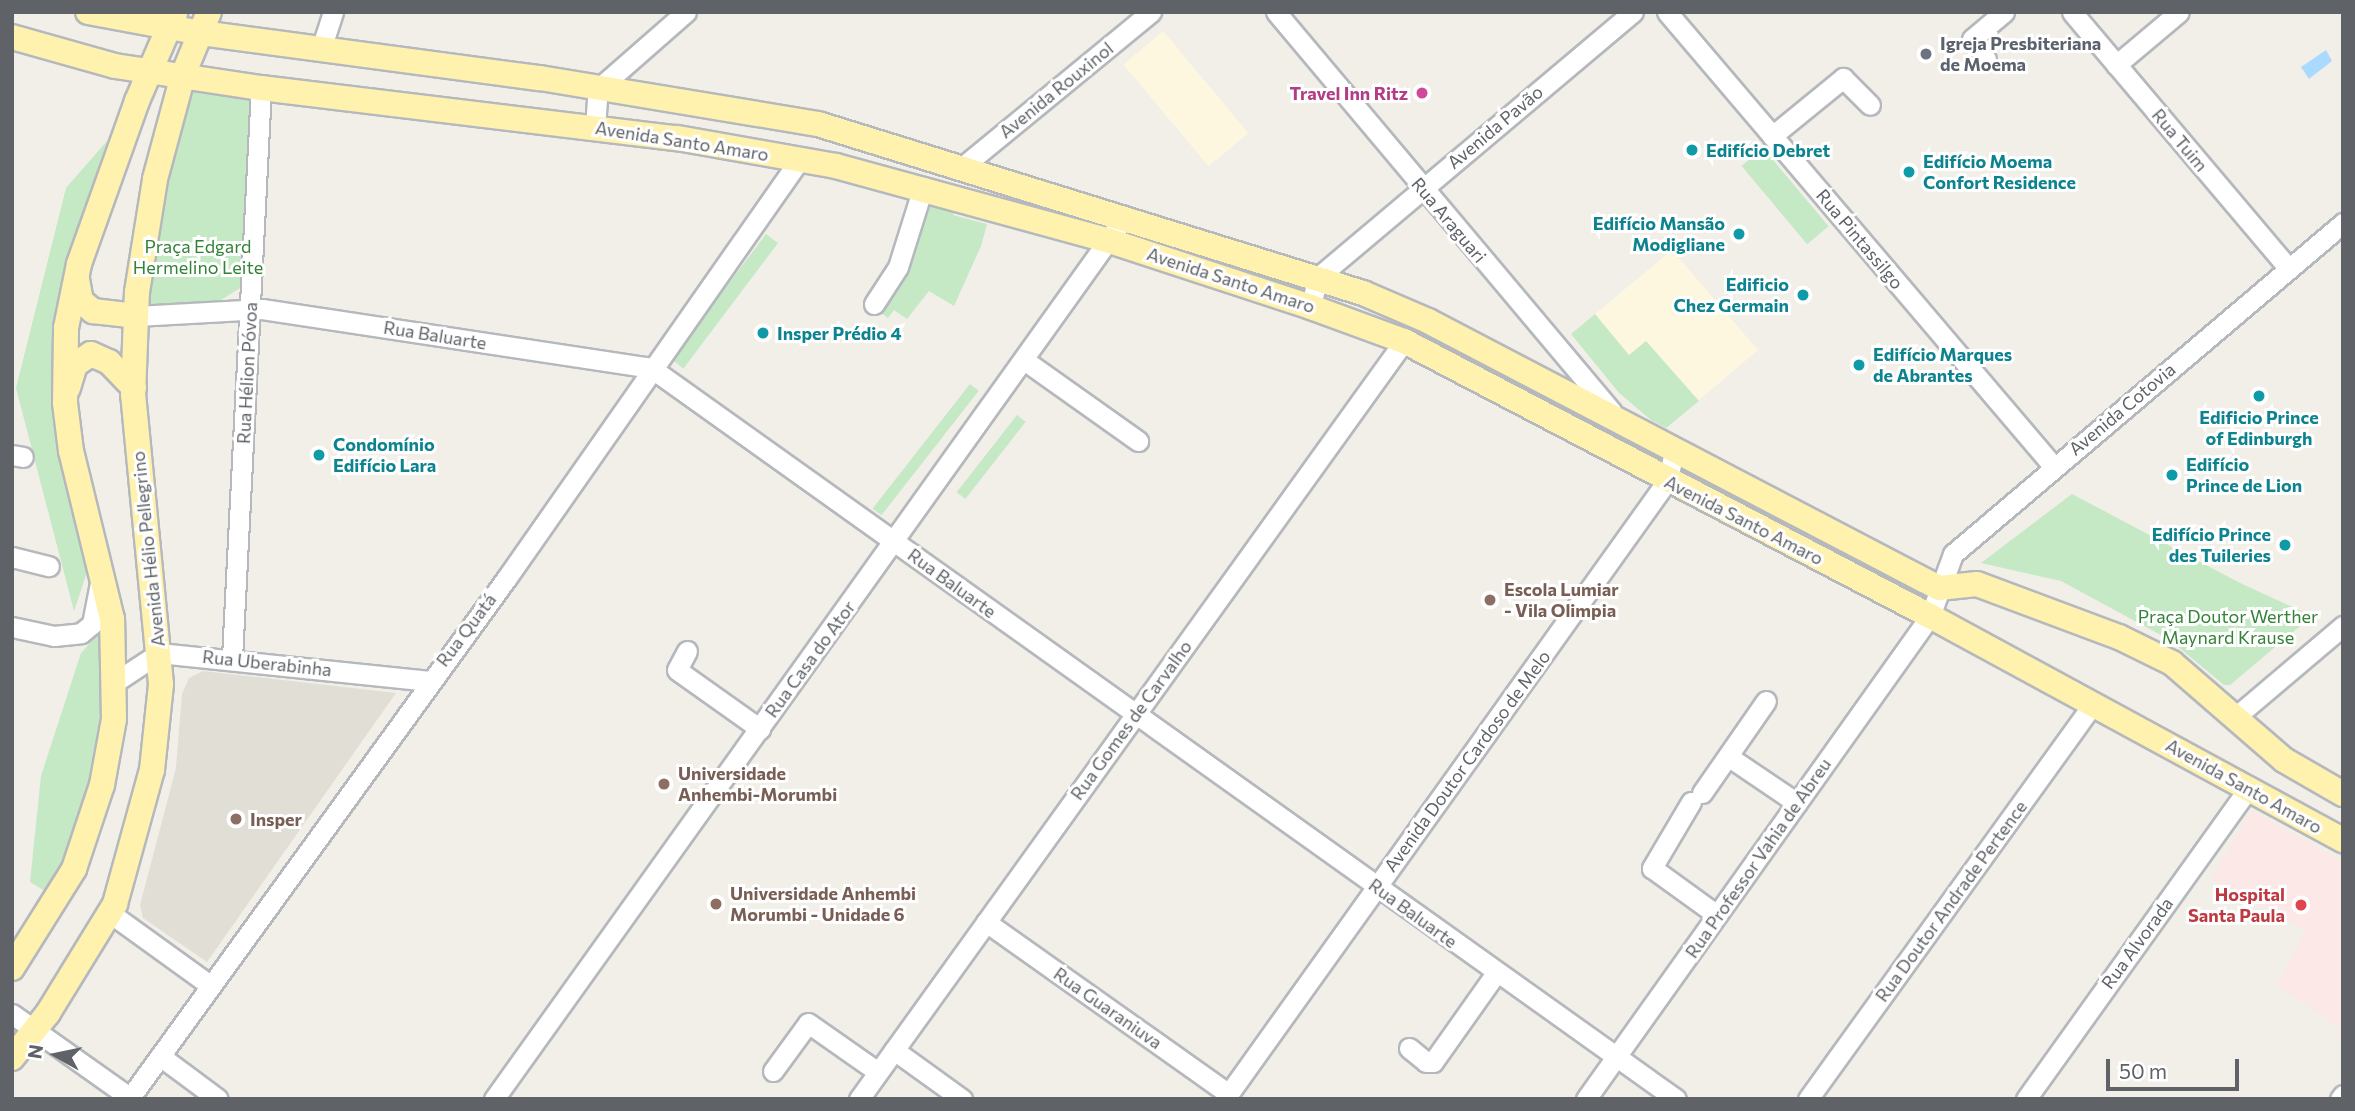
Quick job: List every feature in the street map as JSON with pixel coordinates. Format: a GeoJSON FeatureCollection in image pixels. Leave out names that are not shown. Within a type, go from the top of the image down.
{"type":"FeatureCollection","features":[{"type":"Feature","properties":{"kind":"main road","name":"Avenida Santo Amaro"},"geometry":{"type":"LineString","coordinates":[[88,12],[205,23],[322,46],[818,124],[1317,278],[1428,320],[1624,426],[1939,588]]}},
{"type":"Feature","properties":{"kind":"main road"},"geometry":{"type":"LineString","coordinates":[[12,968],[74,869],[102,785],[114,719],[112,619],[71,451],[65,404],[66,328],[79,264],[150,70],[172,20]]}},
{"type":"Feature","properties":{"kind":"main road","name":"Avenida Hélio Pellegrino"},"geometry":{"type":"LineString","coordinates":[[12,1058],[35,1030],[110,912],[135,842],[152,770],[161,684],[134,388],[136,316],[155,179],[183,75],[205,23]]}},
{"type":"Feature","properties":{"kind":"main road","name":"Avenida Santo Amaro"},"geometry":{"type":"LineString","coordinates":[[12,37],[42,49],[261,88],[595,128],[800,159],[923,187],[1110,241],[1311,307],[1404,341],[1667,481],[1930,616],[2343,840]]}},
{"type":"Feature","properties":{"kind":"main road"},"geometry":{"type":"LineString","coordinates":[[79,264],[78,293],[86,307],[101,314],[136,316]]}},
{"type":"Feature","properties":{"kind":"main road"},"geometry":{"type":"LineString","coordinates":[[65,404],[75,365],[84,355],[104,358],[134,388]]}},
{"type":"Feature","properties":{"kind":"main road"},"geometry":{"type":"LineString","coordinates":[[1939,588],[1977,584],[2119,637],[2172,663],[2284,760],[2343,794]]}},
{"type":"Feature","properties":{"kind":"street"},"geometry":{"type":"LineString","coordinates":[[322,46],[333,12]]}},
{"type":"Feature","properties":{"kind":"street"},"geometry":{"type":"LineString","coordinates":[[595,128],[598,89],[686,12]]}},
{"type":"Feature","properties":{"kind":"street","name":"Avenida Rouxinol"},"geometry":{"type":"LineString","coordinates":[[961,168],[1151,12]]}},
{"type":"Feature","properties":{"kind":"street","name":"Rua Araguari"},"geometry":{"type":"LineString","coordinates":[[1276,12],[1624,426]]}},
{"type":"Feature","properties":{"kind":"street","name":"Avenida Pavão"},"geometry":{"type":"LineString","coordinates":[[1317,278],[1633,12]]}},
{"type":"Feature","properties":{"kind":"street","name":"Rua Pintassilgo"},"geometry":{"type":"LineString","coordinates":[[1667,12],[2054,467]]}},
{"type":"Feature","properties":{"kind":"street"},"geometry":{"type":"LineString","coordinates":[[1986,59],[1972,39],[2004,12]]}},
{"type":"Feature","properties":{"kind":"street","name":"Rua Tuim"},"geometry":{"type":"LineString","coordinates":[[2072,12],[2288,268]]}},
{"type":"Feature","properties":{"kind":"street"},"geometry":{"type":"LineString","coordinates":[[2116,65],[2179,12]]}},
{"type":"Feature","properties":{"kind":"street"},"geometry":{"type":"LineString","coordinates":[[1772,136],[1843,78],[1870,105]]}},
{"type":"Feature","properties":{"kind":"street","name":"Rua Hélion Póvoa"},"geometry":{"type":"LineString","coordinates":[[232,658],[261,88]]}},
{"type":"Feature","properties":{"kind":"street","name":"Rua Quatá"},"geometry":{"type":"LineString","coordinates":[[130,1098],[428,681],[506,579],[651,368],[800,159]]}},
{"type":"Feature","properties":{"kind":"street"},"geometry":{"type":"LineString","coordinates":[[874,304],[898,267],[923,187]]}},
{"type":"Feature","properties":{"kind":"street","name":"Rua Casa do Ator"},"geometry":{"type":"LineString","coordinates":[[494,1099],[1124,218]]}},
{"type":"Feature","properties":{"kind":"street","name":"Avenida Cotovia"},"geometry":{"type":"LineString","coordinates":[[1930,616],[1953,554],[2343,223]]}},
{"type":"Feature","properties":{"kind":"street"},"geometry":{"type":"LineString","coordinates":[[1311,307],[1317,278]]}},
{"type":"Feature","properties":{"kind":"street","name":"Rua Baluarte"},"geometry":{"type":"LineString","coordinates":[[136,316],[250,309],[651,368],[1496,973],[1618,1055],[1676,1099]]}},
{"type":"Feature","properties":{"kind":"street","name":"Rua Gomes de Carvalho"},"geometry":{"type":"LineString","coordinates":[[859,1099],[1404,341]]}},
{"type":"Feature","properties":{"kind":"street"},"geometry":{"type":"LineString","coordinates":[[1024,360],[1138,441]]}},
{"type":"Feature","properties":{"kind":"street","name":"Avenida Doutor Cardoso de Melo"},"geometry":{"type":"LineString","coordinates":[[1227,1096],[1667,481],[1674,452]]}},
{"type":"Feature","properties":{"kind":"street"},"geometry":{"type":"LineString","coordinates":[[12,557],[48,566]]}},
{"type":"Feature","properties":{"kind":"street"},"geometry":{"type":"LineString","coordinates":[[12,627],[54,636],[81,633],[92,624],[102,572]]}},
{"type":"Feature","properties":{"kind":"street","name":"Rua Professor Vahia de Abreu"},"geometry":{"type":"LineString","coordinates":[[1586,1099],[1930,616]]}},
{"type":"Feature","properties":{"kind":"street"},"geometry":{"type":"LineString","coordinates":[[2234,718],[2343,626]]}},
{"type":"Feature","properties":{"kind":"street"},"geometry":{"type":"LineString","coordinates":[[687,651],[677,670],[760,729]]}},
{"type":"Feature","properties":{"kind":"street"},"geometry":{"type":"LineString","coordinates":[[115,682],[159,653]]}},
{"type":"Feature","properties":{"kind":"street","name":"Rua Uberabinha"},"geometry":{"type":"LineString","coordinates":[[159,653],[232,658],[428,681]]}},
{"type":"Feature","properties":{"kind":"street"},"geometry":{"type":"LineString","coordinates":[[1717,915],[1651,869],[1696,797],[1729,757],[1766,701]]}},
{"type":"Feature","properties":{"kind":"street","name":"Rua Doutor Andrade Pertence"},"geometry":{"type":"LineString","coordinates":[[1808,1099],[2093,704]]}},
{"type":"Feature","properties":{"kind":"street"},"geometry":{"type":"LineString","coordinates":[[1729,757],[1797,803]]}},
{"type":"Feature","properties":{"kind":"street","name":"Rua Alvorada"},"geometry":{"type":"LineString","coordinates":[[2026,1099],[2249,787]]}},
{"type":"Feature","properties":{"kind":"street"},"geometry":{"type":"LineString","coordinates":[[110,912],[210,985]]}},
{"type":"Feature","properties":{"kind":"street","name":"Rua Guaraniuva"},"geometry":{"type":"LineString","coordinates":[[986,922],[1227,1096]]}},
{"type":"Feature","properties":{"kind":"street"},"geometry":{"type":"LineString","coordinates":[[1409,1048],[1426,1062],[1433,1062],[1496,973]]}},
{"type":"Feature","properties":{"kind":"street"},"geometry":{"type":"LineString","coordinates":[[12,1014],[130,1098]]}},
{"type":"Feature","properties":{"kind":"street"},"geometry":{"type":"LineString","coordinates":[[773,1071],[808,1023],[878,1072]]}},
{"type":"Feature","properties":{"kind":"street"},"geometry":{"type":"LineString","coordinates":[[894,1050],[962,1099]]}},
{"type":"Feature","properties":{"kind":"street"},"geometry":{"type":"LineString","coordinates":[[160,1056],[225,1096]]}},
{"type":"Feature","properties":{"kind":"shaded area"},"geometry":{"type":"Polygon","coordinates":[[[1163,31],[1248,133],[1209,166],[1123,64],[1163,31]]]}},
{"type":"Feature","properties":{"kind":"shaded area"},"geometry":{"type":"Polygon","coordinates":[[[1672,250],[1758,350],[1666,428],[1621,396],[1571,334],[1672,250]]]}},
{"type":"Feature","properties":{"kind":"shaded area","name":"Insper"},"geometry":{"type":"Polygon","coordinates":[[[203,671],[396,693],[207,962],[143,918],[140,905],[176,768],[182,694],[189,678],[203,671]]]}},
{"type":"Feature","properties":{"kind":"shaded area","name":"Hospital Santa Paula"},"geometry":{"type":"Polygon","coordinates":[[[2251,810],[2343,862],[2343,1029],[2277,985],[2306,931],[2211,879],[2251,810]]]}},
{"type":"Feature","properties":{"kind":"green space","name":"Praça Edgard Hermelino Leite"},"geometry":{"type":"Polygon","coordinates":[[[199,88],[201,94],[249,95],[253,101],[243,277],[240,288],[221,300],[147,308],[148,277],[171,154],[192,89],[199,88]]]}},
{"type":"Feature","properties":{"kind":"green space"},"geometry":{"type":"Polygon","coordinates":[[[107,141],[63,277],[52,370],[88,569],[74,611],[16,388],[66,188],[107,141]]]}},
{"type":"Feature","properties":{"kind":"green space"},"geometry":{"type":"Polygon","coordinates":[[[1763,148],[1829,226],[1807,244],[1742,166],[1763,148]]]}},
{"type":"Feature","properties":{"kind":"green space"},"geometry":{"type":"Polygon","coordinates":[[[925,198],[955,206],[953,215],[987,224],[981,246],[954,306],[929,291],[907,319],[894,310],[888,318],[880,312],[907,267],[925,198]]]}},
{"type":"Feature","properties":{"kind":"green space"},"geometry":{"type":"Polygon","coordinates":[[[766,234],[778,243],[683,368],[672,359],[766,234]]]}},
{"type":"Feature","properties":{"kind":"green space"},"geometry":{"type":"Polygon","coordinates":[[[1595,314],[1629,355],[1646,341],[1699,401],[1666,428],[1651,420],[1619,393],[1571,334],[1595,314]]]}},
{"type":"Feature","properties":{"kind":"green space"},"geometry":{"type":"Polygon","coordinates":[[[970,384],[979,391],[881,515],[873,509],[970,384]]]}},
{"type":"Feature","properties":{"kind":"green space"},"geometry":{"type":"Polygon","coordinates":[[[1017,415],[1026,422],[965,499],[957,492],[1017,415]]]}},
{"type":"Feature","properties":{"kind":"green space","name":"Praça Doutor Werther Maynard Krause"},"geometry":{"type":"Polygon","coordinates":[[[2072,494],[2240,583],[2312,616],[2230,685],[2224,685],[2170,640],[2061,581],[1981,563],[2072,494]]]}},
{"type":"Feature","properties":{"kind":"green space"},"geometry":{"type":"Polygon","coordinates":[[[102,630],[105,660],[93,789],[52,895],[30,882],[41,776],[81,653],[102,630]]]}},
{"type":"Feature","properties":{"kind":"water"},"geometry":{"type":"Polygon","coordinates":[[[2326,50],[2332,61],[2309,79],[2301,67],[2326,50]]]}},
{"type":"Feature","properties":{"kind":"place","name":"Igreja Presbiteriana de Moema"},"geometry":{"type":"Point","coordinates":[1926,54]}},
{"type":"Feature","properties":{"kind":"place","name":"Travel Inn Ritz"},"geometry":{"type":"Point","coordinates":[1422,93]}},
{"type":"Feature","properties":{"kind":"place","name":"Edifício Debret"},"geometry":{"type":"Point","coordinates":[1692,150]}},
{"type":"Feature","properties":{"kind":"place","name":"Edifício Moema Confort Residence"},"geometry":{"type":"Point","coordinates":[1909,172]}},
{"type":"Feature","properties":{"kind":"place","name":"Edifício Mansão Modigliane"},"geometry":{"type":"Point","coordinates":[1739,234]}},
{"type":"Feature","properties":{"kind":"place","name":"Edificio Chez Germain"},"geometry":{"type":"Point","coordinates":[1803,295]}},
{"type":"Feature","properties":{"kind":"place","name":"Insper Prédio 4"},"geometry":{"type":"Point","coordinates":[763,333]}},
{"type":"Feature","properties":{"kind":"place","name":"Edifício Marques de Abrantes"},"geometry":{"type":"Point","coordinates":[1859,365]}},
{"type":"Feature","properties":{"kind":"place","name":"Edificio Prince of Edinburgh"},"geometry":{"type":"Point","coordinates":[2259,396]}},
{"type":"Feature","properties":{"kind":"place","name":"Condomínio Edifício Lara"},"geometry":{"type":"Point","coordinates":[319,455]}},
{"type":"Feature","properties":{"kind":"place","name":"Edifício Prince de Lion"},"geometry":{"type":"Point","coordinates":[2172,475]}},
{"type":"Feature","properties":{"kind":"place","name":"Edifício Prince des Tuileries"},"geometry":{"type":"Point","coordinates":[2285,545]}},
{"type":"Feature","properties":{"kind":"place","name":"Escola Lumiar - Vila Olimpia"},"geometry":{"type":"Point","coordinates":[1490,600]}},
{"type":"Feature","properties":{"kind":"place","name":"Universidade Anhembi-Morumbi"},"geometry":{"type":"Point","coordinates":[664,784]}},
{"type":"Feature","properties":{"kind":"place","name":"Insper"},"geometry":{"type":"Point","coordinates":[236,819]}},
{"type":"Feature","properties":{"kind":"place","name":"Universidade Anhembi Morumbi - Unidade 6"},"geometry":{"type":"Point","coordinates":[716,904]}},
{"type":"Feature","properties":{"kind":"place","name":"Hospital Santa Paula"},"geometry":{"type":"Point","coordinates":[2301,905]}}]}
